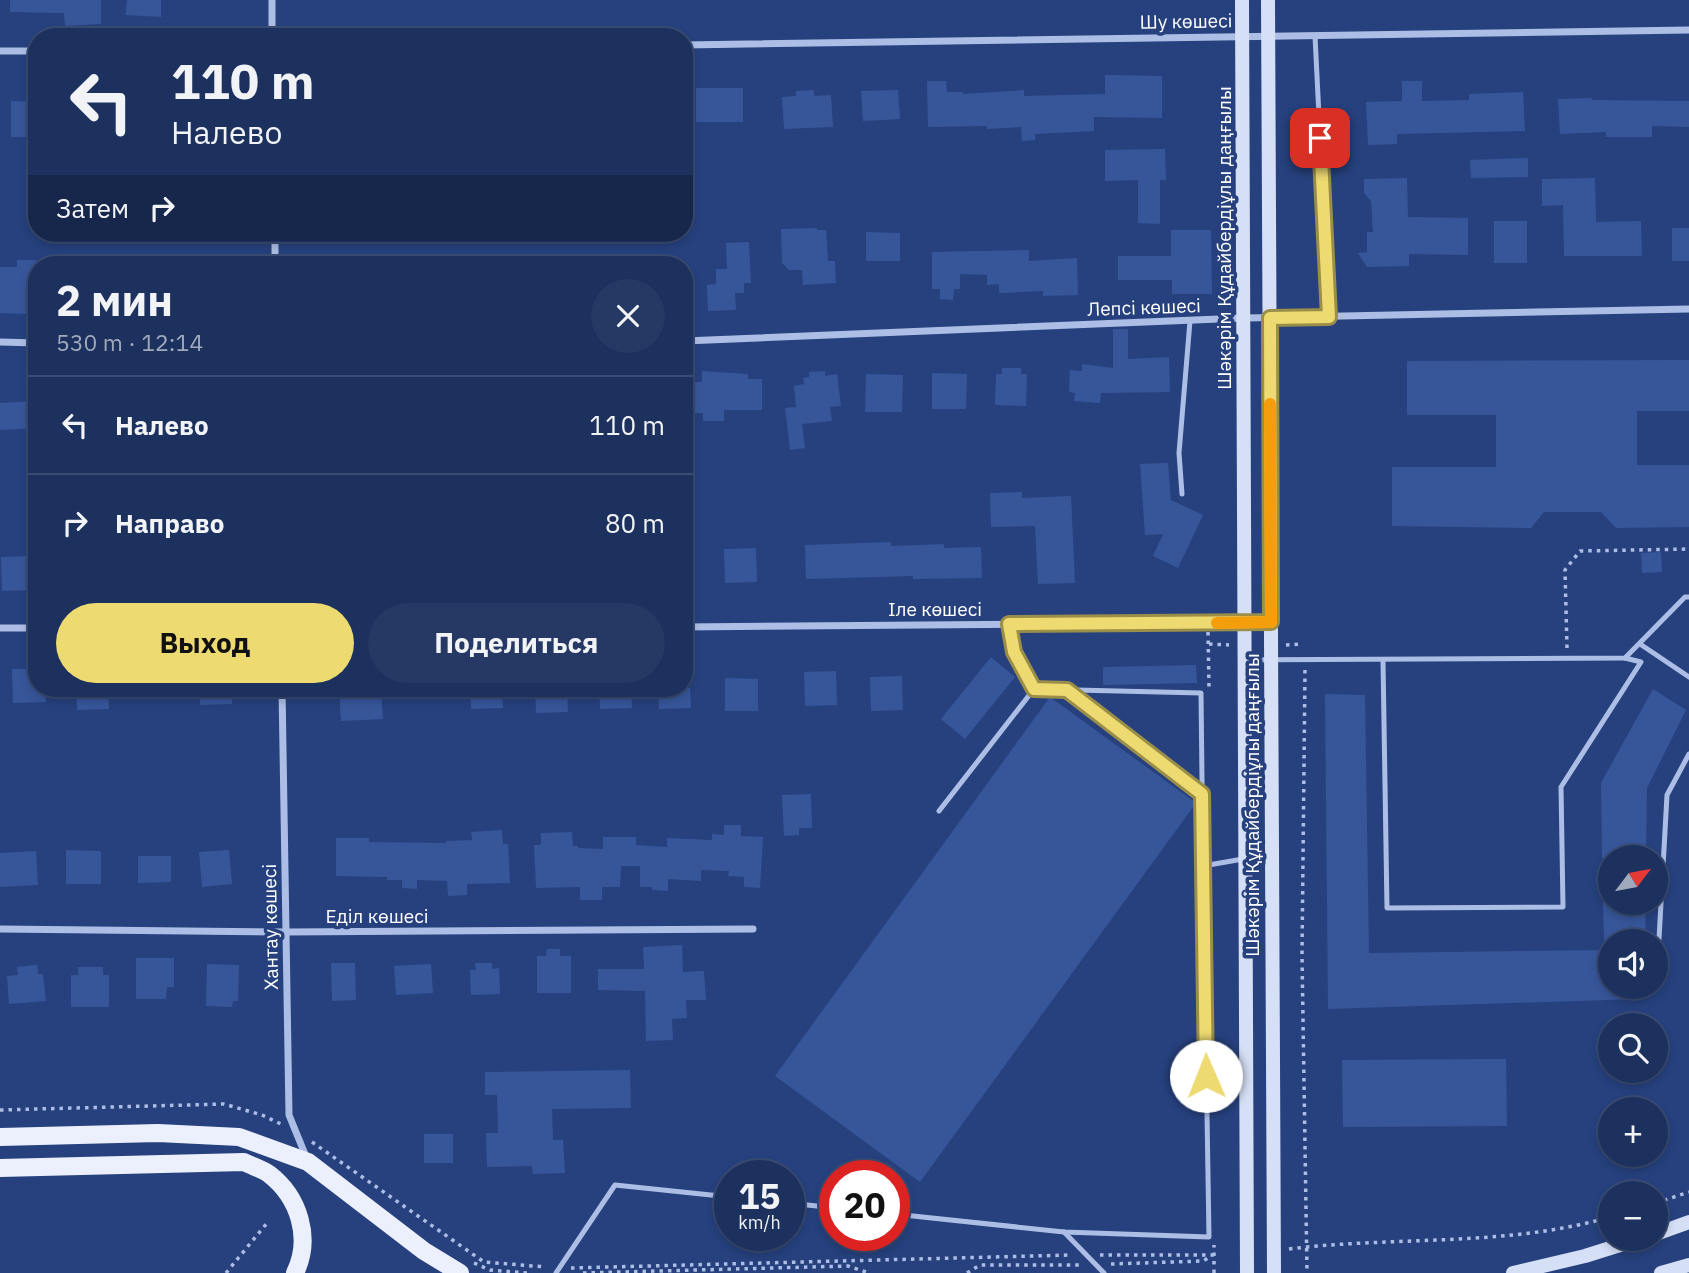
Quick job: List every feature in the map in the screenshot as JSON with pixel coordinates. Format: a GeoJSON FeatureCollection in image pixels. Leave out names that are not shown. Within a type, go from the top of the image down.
{"type":"FeatureCollection","features":[{"type":"Feature","properties":{"kind":"main road","name":"Шәкәрім Құдайбердіұлы даңғылы"},"geometry":{"type":"LineString","coordinates":[[1242,0],[1247,1273]]}},
{"type":"Feature","properties":{"kind":"main road","name":"Шәкәрім Құдайбердіұлы даңғылы"},"geometry":{"type":"LineString","coordinates":[[1268,0],[1274,1273]]}},
{"type":"Feature","properties":{"kind":"main road"},"geometry":{"type":"LineString","coordinates":[[0,1137],[158,1133],[239,1137],[308,1162],[424,1251],[460,1273]]}},
{"type":"Feature","properties":{"kind":"main road"},"geometry":{"type":"LineString","coordinates":[[0,1168],[244,1162],[267,1172],[286,1190],[299,1212],[303,1238],[300,1263],[295,1273]]}},
{"type":"Feature","properties":{"kind":"main road"},"geometry":{"type":"LineString","coordinates":[[1668,1230],[1689,1222]]}},
{"type":"Feature","properties":{"kind":"main road"},"geometry":{"type":"LineString","coordinates":[[1513,1273],[1601,1251]]}},
{"type":"Feature","properties":{"kind":"main road"},"geometry":{"type":"LineString","coordinates":[[1661,1273],[1689,1265]]}},
{"type":"Feature","properties":{"kind":"street"},"geometry":{"type":"LineString","coordinates":[[272,0],[272,28]]}},
{"type":"Feature","properties":{"kind":"street","name":"Шу көшесі"},"geometry":{"type":"LineString","coordinates":[[693,45],[1689,30]]}},
{"type":"Feature","properties":{"kind":"street"},"geometry":{"type":"LineString","coordinates":[[0,51],[28,51]]}},
{"type":"Feature","properties":{"kind":"street","name":"Лепсі көшесі"},"geometry":{"type":"LineString","coordinates":[[693,341],[1244,318],[1689,309]]}},
{"type":"Feature","properties":{"kind":"street"},"geometry":{"type":"LineString","coordinates":[[0,342],[28,342]]}},
{"type":"Feature","properties":{"kind":"street","name":"Іле көшесі"},"geometry":{"type":"LineString","coordinates":[[693,627],[1271,622]]}},
{"type":"Feature","properties":{"kind":"street"},"geometry":{"type":"LineString","coordinates":[[0,628],[28,628]]}},
{"type":"Feature","properties":{"kind":"street","name":"Хантау көшесі"},"geometry":{"type":"LineString","coordinates":[[282,697],[289,1115],[308,1162]]}},
{"type":"Feature","properties":{"kind":"street","name":"Еділ көшесі"},"geometry":{"type":"LineString","coordinates":[[0,929],[286,932],[753,929]]}},
{"type":"Feature","properties":{"kind":"lane"},"geometry":{"type":"LineString","coordinates":[[1315,36],[1329,317]]}},
{"type":"Feature","properties":{"kind":"lane"},"geometry":{"type":"LineString","coordinates":[[1182,494],[1180,453],[1190,321]]}},
{"type":"Feature","properties":{"kind":"lane"},"geometry":{"type":"LineString","coordinates":[[1625,658],[1685,597],[1689,597]]}},
{"type":"Feature","properties":{"kind":"lane"},"geometry":{"type":"LineString","coordinates":[[1009,624],[1014,652],[1034,689]]}},
{"type":"Feature","properties":{"kind":"lane"},"geometry":{"type":"LineString","coordinates":[[1640,644],[1689,677]]}},
{"type":"Feature","properties":{"kind":"lane"},"geometry":{"type":"LineString","coordinates":[[1245,660],[1271,662],[1383,660],[1625,658],[1641,662],[1561,787],[1563,907],[1387,908],[1383,660]]}},
{"type":"Feature","properties":{"kind":"lane"},"geometry":{"type":"LineString","coordinates":[[910,1216],[1064,1232],[1209,1237],[1201,693],[1034,689]]}},
{"type":"Feature","properties":{"kind":"lane"},"geometry":{"type":"LineString","coordinates":[[939,811],[1034,689]]}},
{"type":"Feature","properties":{"kind":"lane"},"geometry":{"type":"LineString","coordinates":[[1067,690],[1202,794]]}},
{"type":"Feature","properties":{"kind":"lane"},"geometry":{"type":"LineString","coordinates":[[1660,929],[1667,795],[1689,754]]}},
{"type":"Feature","properties":{"kind":"lane"},"geometry":{"type":"LineString","coordinates":[[1203,866],[1246,858]]}},
{"type":"Feature","properties":{"kind":"lane"},"geometry":{"type":"LineString","coordinates":[[557,1270],[615,1185],[714,1195]]}},
{"type":"Feature","properties":{"kind":"lane"},"geometry":{"type":"LineString","coordinates":[[1064,1232],[1104,1273]]}},
{"type":"Feature","properties":{"kind":"path"},"geometry":{"type":"LineString","coordinates":[[1568,659],[1565,570],[1580,551],[1689,549]]}},
{"type":"Feature","properties":{"kind":"path"},"geometry":{"type":"LineString","coordinates":[[1306,661],[1302,955],[1307,1273]]}},
{"type":"Feature","properties":{"kind":"path"},"geometry":{"type":"LineString","coordinates":[[1668,1199],[1689,1192]]}},
{"type":"Feature","properties":{"kind":"path"},"geometry":{"type":"LineString","coordinates":[[1289,1250],[1493,1236],[1570,1228],[1598,1220]]}},
{"type":"Feature","properties":{"kind":"path"},"geometry":{"type":"LineString","coordinates":[[226,1273],[267,1223]]}},
{"type":"Feature","properties":{"kind":"path"},"geometry":{"type":"LineString","coordinates":[[557,1270],[1086,1255],[1214,1255],[1214,1273]]}},
{"type":"Feature","properties":{"kind":"path"},"geometry":{"type":"LineString","coordinates":[[583,1273],[848,1266],[869,1273]]}},
{"type":"Feature","properties":{"kind":"building"},"geometry":{"type":"Polygon","coordinates":[[[10,0],[101,0],[101,24],[65,26],[64,13],[10,12],[10,0]]]}},
{"type":"Feature","properties":{"kind":"building"},"geometry":{"type":"Polygon","coordinates":[[[127,0],[161,0],[161,17],[126,15],[127,0]]]}},
{"type":"Feature","properties":{"kind":"building"},"geometry":{"type":"Polygon","coordinates":[[[1105,75],[1162,76],[1162,118],[1094,117],[1094,131],[1035,134],[1035,140],[1022,141],[1021,127],[928,127],[927,81],[946,81],[947,92],[963,94],[1024,90],[1024,96],[1105,94],[1105,75]]]}},
{"type":"Feature","properties":{"kind":"building"},"geometry":{"type":"Polygon","coordinates":[[[1402,81],[1422,81],[1422,101],[1469,100],[1469,94],[1523,92],[1525,131],[1397,134],[1397,144],[1368,145],[1366,102],[1402,101],[1402,81]]]}},
{"type":"Feature","properties":{"kind":"building"},"geometry":{"type":"Polygon","coordinates":[[[696,88],[743,88],[743,122],[696,122],[696,88]]]}},
{"type":"Feature","properties":{"kind":"building"},"geometry":{"type":"Polygon","coordinates":[[[814,90],[814,96],[831,95],[833,127],[784,129],[782,97],[796,96],[796,91],[814,90]]]}},
{"type":"Feature","properties":{"kind":"building"},"geometry":{"type":"Polygon","coordinates":[[[898,90],[900,119],[863,121],[861,91],[898,90]]]}},
{"type":"Feature","properties":{"kind":"building"},"geometry":{"type":"Polygon","coordinates":[[[1558,99],[1689,101],[1689,127],[1652,126],[1652,137],[1606,137],[1606,132],[1560,134],[1558,99]]]}},
{"type":"Feature","properties":{"kind":"building"},"geometry":{"type":"Polygon","coordinates":[[[11,101],[28,102],[28,137],[11,137],[11,101]]]}},
{"type":"Feature","properties":{"kind":"building"},"geometry":{"type":"Polygon","coordinates":[[[1165,149],[1166,180],[1160,180],[1160,224],[1138,223],[1138,180],[1105,181],[1105,150],[1165,149]]]}},
{"type":"Feature","properties":{"kind":"building"},"geometry":{"type":"Polygon","coordinates":[[[1528,158],[1528,177],[1471,178],[1470,160],[1528,158]]]}},
{"type":"Feature","properties":{"kind":"building"},"geometry":{"type":"Polygon","coordinates":[[[1407,178],[1408,217],[1468,218],[1468,255],[1409,254],[1409,266],[1367,267],[1358,253],[1367,252],[1367,232],[1373,232],[1371,201],[1364,193],[1364,179],[1407,178]]]}},
{"type":"Feature","properties":{"kind":"building"},"geometry":{"type":"Polygon","coordinates":[[[1595,178],[1596,222],[1641,221],[1642,256],[1564,256],[1563,205],[1542,206],[1542,179],[1595,178]]]}},
{"type":"Feature","properties":{"kind":"building"},"geometry":{"type":"Polygon","coordinates":[[[1494,221],[1527,221],[1527,263],[1494,263],[1494,221]]]}},
{"type":"Feature","properties":{"kind":"building"},"geometry":{"type":"Polygon","coordinates":[[[1672,228],[1689,228],[1689,261],[1672,261],[1672,228]]]}},
{"type":"Feature","properties":{"kind":"building"},"geometry":{"type":"Polygon","coordinates":[[[781,229],[826,230],[828,261],[835,261],[836,283],[803,285],[802,270],[789,270],[782,263],[781,229]]]}},
{"type":"Feature","properties":{"kind":"building"},"geometry":{"type":"Polygon","coordinates":[[[1171,230],[1211,230],[1212,294],[1172,294],[1172,280],[1118,280],[1118,256],[1171,256],[1171,230]]]}},
{"type":"Feature","properties":{"kind":"building"},"geometry":{"type":"Polygon","coordinates":[[[866,232],[900,233],[900,261],[866,261],[866,232]]]}},
{"type":"Feature","properties":{"kind":"building"},"geometry":{"type":"Polygon","coordinates":[[[749,242],[751,283],[744,283],[744,293],[735,293],[736,310],[708,311],[707,285],[716,284],[716,269],[727,269],[726,243],[749,242]]]}},
{"type":"Feature","properties":{"kind":"building"},"geometry":{"type":"Polygon","coordinates":[[[1029,250],[1029,261],[1077,258],[1078,295],[1043,296],[1043,291],[999,293],[999,284],[987,285],[987,275],[960,274],[960,289],[954,289],[953,300],[940,299],[940,289],[932,289],[932,252],[1029,250]]]}},
{"type":"Feature","properties":{"kind":"building"},"geometry":{"type":"Polygon","coordinates":[[[17,260],[28,260],[27,314],[0,313],[0,267],[17,267],[17,260]]]}},
{"type":"Feature","properties":{"kind":"building"},"geometry":{"type":"Polygon","coordinates":[[[1113,329],[1128,329],[1128,359],[1169,357],[1170,392],[1101,393],[1100,403],[1074,401],[1075,393],[1069,392],[1070,370],[1082,371],[1082,364],[1113,368],[1113,329]]]}},
{"type":"Feature","properties":{"kind":"building"},"geometry":{"type":"Polygon","coordinates":[[[1689,360],[1689,411],[1637,411],[1637,465],[1689,465],[1689,527],[1616,528],[1601,512],[1544,512],[1531,528],[1392,526],[1392,467],[1496,467],[1496,415],[1407,415],[1407,361],[1689,360]]]}},
{"type":"Feature","properties":{"kind":"building"},"geometry":{"type":"Polygon","coordinates":[[[1002,368],[1021,368],[1021,374],[1027,374],[1026,406],[995,405],[996,374],[1002,374],[1002,368]]]}},
{"type":"Feature","properties":{"kind":"building"},"geometry":{"type":"Polygon","coordinates":[[[702,371],[748,374],[748,379],[762,379],[762,410],[724,410],[724,421],[703,421],[703,413],[693,414],[693,382],[702,382],[702,371]]]}},
{"type":"Feature","properties":{"kind":"building"},"geometry":{"type":"Polygon","coordinates":[[[825,371],[825,376],[837,374],[841,406],[830,407],[832,421],[802,424],[805,448],[790,450],[785,408],[796,407],[794,386],[804,384],[803,378],[809,377],[809,372],[825,371]]]}},
{"type":"Feature","properties":{"kind":"building"},"geometry":{"type":"Polygon","coordinates":[[[932,373],[967,374],[966,409],[932,409],[932,373]]]}},
{"type":"Feature","properties":{"kind":"building"},"geometry":{"type":"Polygon","coordinates":[[[866,374],[903,375],[902,412],[865,412],[866,374]]]}},
{"type":"Feature","properties":{"kind":"building"},"geometry":{"type":"Polygon","coordinates":[[[28,401],[28,428],[0,430],[0,403],[28,401]]]}},
{"type":"Feature","properties":{"kind":"building"},"geometry":{"type":"Polygon","coordinates":[[[1168,463],[1171,500],[1203,515],[1178,568],[1153,556],[1163,534],[1145,535],[1140,464],[1168,463]]]}},
{"type":"Feature","properties":{"kind":"building"},"geometry":{"type":"Polygon","coordinates":[[[1022,492],[1022,498],[1071,496],[1075,583],[1038,584],[1035,526],[991,527],[990,493],[1022,492]]]}},
{"type":"Feature","properties":{"kind":"building"},"geometry":{"type":"Polygon","coordinates":[[[891,542],[891,546],[944,544],[944,548],[981,547],[982,578],[913,579],[913,576],[806,579],[805,545],[891,542]]]}},
{"type":"Feature","properties":{"kind":"building"},"geometry":{"type":"Polygon","coordinates":[[[756,548],[757,582],[725,583],[724,549],[756,548]]]}},
{"type":"Feature","properties":{"kind":"building"},"geometry":{"type":"Polygon","coordinates":[[[1661,552],[1662,572],[1642,573],[1641,553],[1661,552]]]}},
{"type":"Feature","properties":{"kind":"building"},"geometry":{"type":"Polygon","coordinates":[[[28,556],[28,590],[2,591],[1,557],[28,556]]]}},
{"type":"Feature","properties":{"kind":"building"},"geometry":{"type":"Polygon","coordinates":[[[991,657],[1015,677],[965,739],[941,719],[991,657]]]}},
{"type":"Feature","properties":{"kind":"building"},"geometry":{"type":"Polygon","coordinates":[[[1196,665],[1197,683],[1103,685],[1103,667],[1196,665]]]}},
{"type":"Feature","properties":{"kind":"building"},"geometry":{"type":"Polygon","coordinates":[[[12,669],[28,669],[28,697],[46,697],[46,702],[13,703],[12,669]]]}},
{"type":"Feature","properties":{"kind":"building"},"geometry":{"type":"Polygon","coordinates":[[[836,671],[837,705],[805,706],[804,672],[836,671]]]}},
{"type":"Feature","properties":{"kind":"building"},"geometry":{"type":"Polygon","coordinates":[[[902,676],[903,710],[871,711],[870,677],[902,676]]]}},
{"type":"Feature","properties":{"kind":"building"},"geometry":{"type":"Polygon","coordinates":[[[725,678],[758,679],[758,711],[725,711],[725,678]]]}},
{"type":"Feature","properties":{"kind":"building"},"geometry":{"type":"Polygon","coordinates":[[[1653,689],[1686,710],[1647,788],[1646,845],[1602,845],[1601,783],[1653,689]]]}},
{"type":"Feature","properties":{"kind":"building"},"geometry":{"type":"Polygon","coordinates":[[[1325,694],[1365,695],[1369,953],[1598,950],[1598,999],[1638,999],[1328,1009],[1325,694]]]}},
{"type":"Feature","properties":{"kind":"building"},"geometry":{"type":"Polygon","coordinates":[[[76,697],[108,697],[109,709],[77,710],[76,697]]]}},
{"type":"Feature","properties":{"kind":"building"},"geometry":{"type":"Polygon","coordinates":[[[200,697],[232,697],[232,704],[200,705],[200,697]]]}},
{"type":"Feature","properties":{"kind":"building"},"geometry":{"type":"Polygon","coordinates":[[[340,697],[382,697],[383,719],[341,721],[340,697]]]}},
{"type":"Feature","properties":{"kind":"building"},"geometry":{"type":"Polygon","coordinates":[[[470,697],[502,697],[503,708],[471,709],[470,697]]]}},
{"type":"Feature","properties":{"kind":"building"},"geometry":{"type":"Polygon","coordinates":[[[535,697],[567,697],[568,712],[536,713],[535,697]]]}},
{"type":"Feature","properties":{"kind":"building"},"geometry":{"type":"Polygon","coordinates":[[[599,697],[631,697],[632,708],[600,709],[599,697]]]}},
{"type":"Feature","properties":{"kind":"building"},"geometry":{"type":"Polygon","coordinates":[[[658,697],[690,697],[691,708],[659,709],[658,697]]]}},
{"type":"Feature","properties":{"kind":"building"},"geometry":{"type":"Polygon","coordinates":[[[1050,697],[1196,803],[920,1182],[910,1175],[910,1160],[890,1160],[775,1076],[1050,697]]]}},
{"type":"Feature","properties":{"kind":"building"},"geometry":{"type":"Polygon","coordinates":[[[811,794],[812,828],[799,828],[799,835],[784,836],[782,795],[811,794]]]}},
{"type":"Feature","properties":{"kind":"building"},"geometry":{"type":"Polygon","coordinates":[[[724,825],[741,825],[741,836],[763,837],[760,888],[744,887],[744,877],[728,876],[729,871],[701,870],[701,881],[668,879],[668,891],[652,890],[652,887],[640,887],[640,866],[621,866],[620,887],[602,887],[602,900],[580,900],[580,887],[536,888],[534,845],[541,845],[541,833],[572,832],[573,846],[578,848],[603,849],[603,837],[636,837],[636,845],[667,847],[667,838],[712,840],[712,834],[724,835],[724,825]]]}},
{"type":"Feature","properties":{"kind":"building"},"geometry":{"type":"Polygon","coordinates":[[[502,830],[503,844],[508,844],[510,883],[467,884],[467,895],[448,896],[447,881],[417,880],[417,889],[402,888],[402,880],[387,880],[387,877],[336,876],[336,838],[369,838],[369,842],[446,843],[472,840],[471,832],[502,830]]]}},
{"type":"Feature","properties":{"kind":"building"},"geometry":{"type":"Polygon","coordinates":[[[66,850],[101,851],[101,884],[66,884],[66,850]]]}},
{"type":"Feature","properties":{"kind":"building"},"geometry":{"type":"Polygon","coordinates":[[[229,850],[232,884],[202,887],[199,852],[229,850]]]}},
{"type":"Feature","properties":{"kind":"building"},"geometry":{"type":"Polygon","coordinates":[[[36,851],[38,885],[0,887],[0,853],[36,851]]]}},
{"type":"Feature","properties":{"kind":"building"},"geometry":{"type":"Polygon","coordinates":[[[138,856],[171,856],[171,882],[138,883],[138,856]]]}},
{"type":"Feature","properties":{"kind":"building"},"geometry":{"type":"Polygon","coordinates":[[[1603,915],[1646,915],[1645,929],[1604,929],[1603,915]]]}},
{"type":"Feature","properties":{"kind":"building"},"geometry":{"type":"Polygon","coordinates":[[[682,945],[683,972],[704,971],[706,1000],[686,1000],[687,1018],[672,1019],[673,1040],[646,1041],[645,991],[598,990],[598,969],[644,969],[643,947],[682,945]]]}},
{"type":"Feature","properties":{"kind":"building"},"geometry":{"type":"Polygon","coordinates":[[[547,949],[560,949],[560,956],[571,956],[571,993],[537,993],[537,956],[546,956],[547,949]]]}},
{"type":"Feature","properties":{"kind":"building"},"geometry":{"type":"Polygon","coordinates":[[[136,958],[174,958],[174,987],[167,987],[166,999],[136,999],[136,958]]]}},
{"type":"Feature","properties":{"kind":"building"},"geometry":{"type":"Polygon","coordinates":[[[331,963],[355,963],[356,1000],[332,1001],[331,963]]]}},
{"type":"Feature","properties":{"kind":"building"},"geometry":{"type":"Polygon","coordinates":[[[475,963],[492,963],[492,969],[499,968],[500,994],[471,995],[470,970],[476,970],[475,963]]]}},
{"type":"Feature","properties":{"kind":"building"},"geometry":{"type":"Polygon","coordinates":[[[207,964],[239,965],[238,1001],[233,1001],[232,1007],[206,1006],[207,964]]]}},
{"type":"Feature","properties":{"kind":"building"},"geometry":{"type":"Polygon","coordinates":[[[431,964],[433,993],[396,995],[394,966],[431,964]]]}},
{"type":"Feature","properties":{"kind":"building"},"geometry":{"type":"Polygon","coordinates":[[[37,965],[38,974],[43,974],[46,1001],[9,1004],[7,976],[18,975],[17,967],[37,965]]]}},
{"type":"Feature","properties":{"kind":"building"},"geometry":{"type":"Polygon","coordinates":[[[78,967],[103,967],[103,975],[109,975],[109,1007],[71,1007],[71,975],[78,975],[78,967]]]}},
{"type":"Feature","properties":{"kind":"building"},"geometry":{"type":"Polygon","coordinates":[[[1506,1059],[1507,1126],[1343,1127],[1342,1060],[1506,1059]]]}},
{"type":"Feature","properties":{"kind":"building"},"geometry":{"type":"Polygon","coordinates":[[[630,1070],[631,1108],[552,1109],[553,1140],[563,1140],[565,1173],[533,1174],[532,1166],[487,1167],[486,1133],[498,1133],[497,1095],[485,1095],[485,1072],[630,1070]]]}},
{"type":"Feature","properties":{"kind":"building"},"geometry":{"type":"Polygon","coordinates":[[[424,1134],[453,1134],[453,1163],[424,1163],[424,1134]]]}},
{"type":"Feature","properties":{"kind":"slow traffic"},"geometry":{"type":"LineString","coordinates":[[1217,623],[1271,622],[1270,404]]}},
{"type":"Feature","properties":{"kind":"route"},"geometry":{"type":"LineString","coordinates":[[1206,1076],[1202,794],[1067,690],[1034,689],[1014,652],[1009,624],[1271,622],[1270,318],[1329,317],[1320,138]]}}]}
